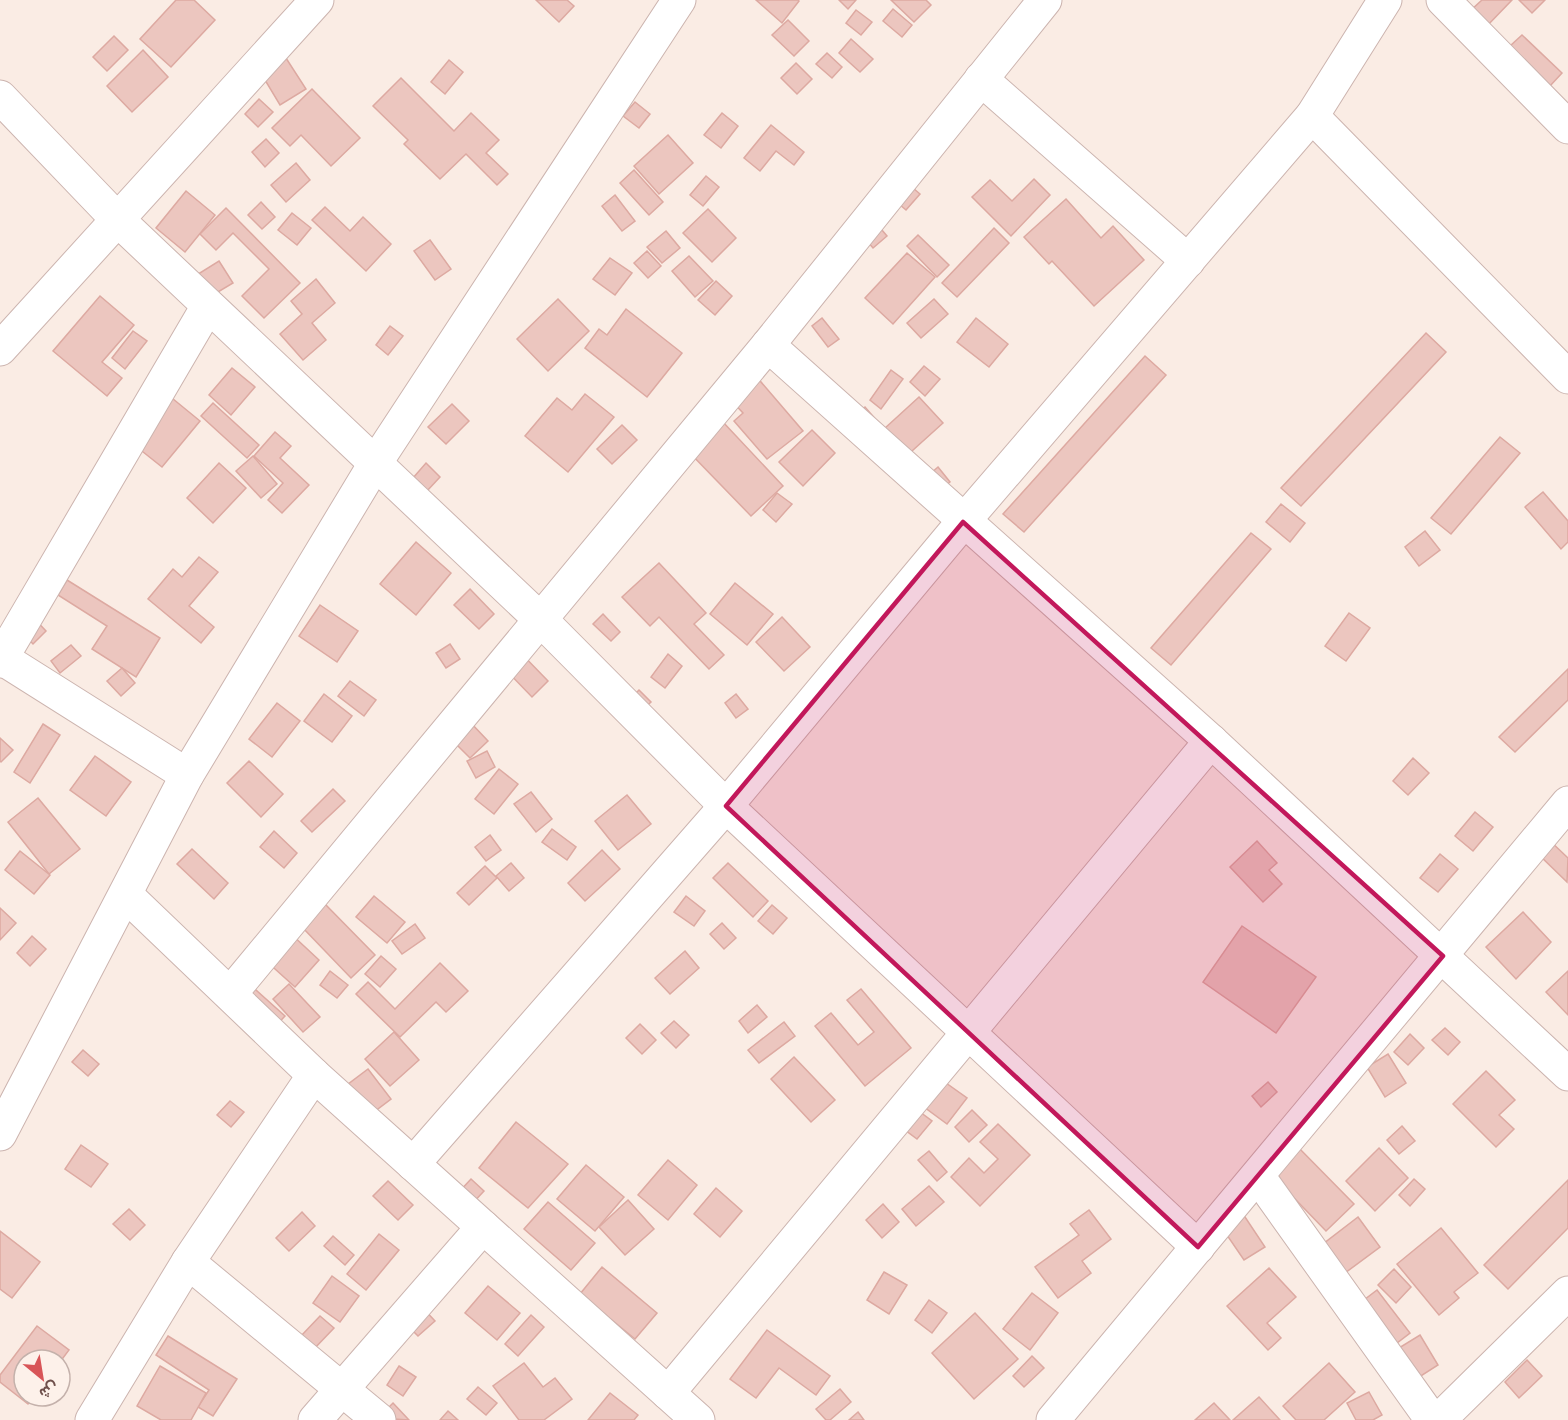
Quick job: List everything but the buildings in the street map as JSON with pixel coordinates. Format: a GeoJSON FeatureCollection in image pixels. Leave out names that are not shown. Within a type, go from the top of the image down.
{"type":"FeatureCollection","features":[{"type":"Feature","properties":{"kind":"street"},"geometry":{"type":"LineString","coordinates":[[0,349],[317,0]]}},
{"type":"Feature","properties":{"kind":"street"},"geometry":{"type":"LineString","coordinates":[[4,1115],[126,895],[187,775],[376,462],[679,0]]}},
{"type":"Feature","properties":{"kind":"street"},"geometry":{"type":"LineString","coordinates":[[230,994],[768,345],[1045,0]]}},
{"type":"Feature","properties":{"kind":"street"},"geometry":{"type":"LineString","coordinates":[[413,1164],[726,806],[963,522],[1312,116],[1385,0]]}},
{"type":"Feature","properties":{"kind":"street"},"geometry":{"type":"LineString","coordinates":[[1443,0],[1568,127]]}},
{"type":"Feature","properties":{"kind":"street"},"geometry":{"type":"LineString","coordinates":[[981,79],[1188,261]]}},
{"type":"Feature","properties":{"kind":"street"},"geometry":{"type":"LineString","coordinates":[[0,97],[117,219],[541,620],[726,806],[1198,1247]]}},
{"type":"Feature","properties":{"kind":"street"},"geometry":{"type":"LineString","coordinates":[[1312,116],[1568,377]]}},
{"type":"Feature","properties":{"kind":"street"},"geometry":{"type":"LineString","coordinates":[[187,775],[1,658],[208,306]]}},
{"type":"Feature","properties":{"kind":"street"},"geometry":{"type":"LineString","coordinates":[[768,345],[963,522],[1211,741],[1568,1074]]}},
{"type":"Feature","properties":{"kind":"street"},"geometry":{"type":"LineString","coordinates":[[668,1393],[1211,741]]}},
{"type":"Feature","properties":{"kind":"street"},"geometry":{"type":"LineString","coordinates":[[1053,1420],[1443,956],[1568,803]]}},
{"type":"Feature","properties":{"kind":"street"},"geometry":{"type":"LineString","coordinates":[[126,895],[314,1075],[698,1420]]}},
{"type":"Feature","properties":{"kind":"street"},"geometry":{"type":"LineString","coordinates":[[92,1420],[188,1262],[314,1075]]}},
{"type":"Feature","properties":{"kind":"street"},"geometry":{"type":"LineString","coordinates":[[1258,1176],[1432,1420]]}},
{"type":"Feature","properties":{"kind":"street"},"geometry":{"type":"LineString","coordinates":[[315,1420],[483,1227]]}},
{"type":"Feature","properties":{"kind":"street"},"geometry":{"type":"LineString","coordinates":[[188,1262],[379,1420]]}},
{"type":"Feature","properties":{"kind":"street"},"geometry":{"type":"LineString","coordinates":[[1439,1420],[1568,1293]]}},
{"type":"Feature","properties":{"kind":"highlighted area"},"geometry":{"type":"Polygon","coordinates":[[[963,522],[1443,956],[1198,1247],[726,806],[963,522]]]}}]}
